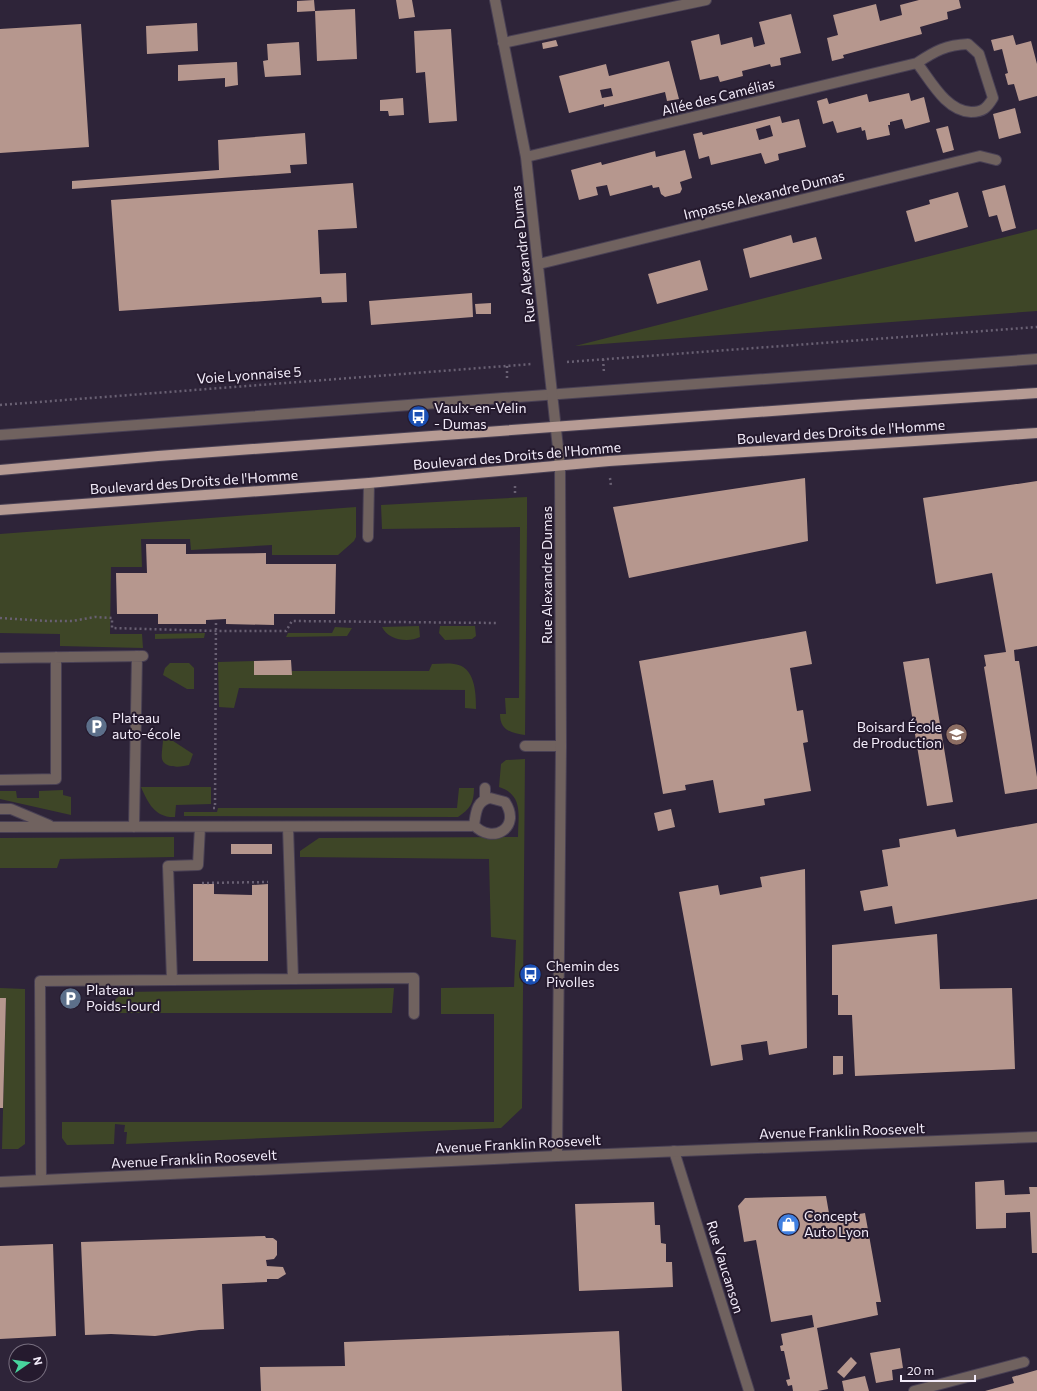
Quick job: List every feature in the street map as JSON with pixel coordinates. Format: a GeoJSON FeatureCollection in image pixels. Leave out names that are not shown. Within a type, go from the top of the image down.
{"type":"FeatureCollection","features":[{"type":"Feature","properties":{"kind":"main road","name":"Boulevard des Droits de l'Homme"},"geometry":{"type":"LineString","coordinates":[[0,470],[852,404],[1037,393]]}},
{"type":"Feature","properties":{"kind":"main road","name":"Boulevard des Droits de l'Homme"},"geometry":{"type":"LineString","coordinates":[[0,510],[369,483],[560,466],[1037,433]]}},
{"type":"Feature","properties":{"kind":"street","name":"Rue Alexandre Dumas"},"geometry":{"type":"LineString","coordinates":[[495,0],[526,157],[539,264],[560,466],[561,746],[557,1156]]}},
{"type":"Feature","properties":{"kind":"street"},"geometry":{"type":"LineString","coordinates":[[503,43],[706,0]]}},
{"type":"Feature","properties":{"kind":"street","name":"Allée des Camélias"},"geometry":{"type":"LineString","coordinates":[[526,157],[917,63],[932,53],[950,45],[968,44],[979,54],[993,98],[988,108],[979,112],[964,112],[951,106],[917,63]]}},
{"type":"Feature","properties":{"kind":"street","name":"Impasse Alexandre Dumas"},"geometry":{"type":"LineString","coordinates":[[539,264],[980,156],[996,160]]}},
{"type":"Feature","properties":{"kind":"street"},"geometry":{"type":"LineString","coordinates":[[0,435],[553,393],[1037,359]]}},
{"type":"Feature","properties":{"kind":"street"},"geometry":{"type":"LineString","coordinates":[[368,537],[369,483]]}},
{"type":"Feature","properties":{"kind":"street"},"geometry":{"type":"LineString","coordinates":[[0,658],[140,656],[134,827]]}},
{"type":"Feature","properties":{"kind":"street"},"geometry":{"type":"LineString","coordinates":[[0,780],[56,779],[56,657]]}},
{"type":"Feature","properties":{"kind":"street"},"geometry":{"type":"LineString","coordinates":[[525,746],[561,746]]}},
{"type":"Feature","properties":{"kind":"street"},"geometry":{"type":"LineString","coordinates":[[474,825],[477,807],[485,799],[485,788]]}},
{"type":"Feature","properties":{"kind":"street"},"geometry":{"type":"LineString","coordinates":[[474,825],[478,829],[486,832],[501,833],[507,828],[510,819],[510,810],[505,802],[498,799],[485,799]]}},
{"type":"Feature","properties":{"kind":"street"},"geometry":{"type":"LineString","coordinates":[[0,809],[11,809],[55,827]]}},
{"type":"Feature","properties":{"kind":"street"},"geometry":{"type":"LineString","coordinates":[[0,827],[288,827],[474,825]]}},
{"type":"Feature","properties":{"kind":"street"},"geometry":{"type":"LineString","coordinates":[[172,980],[168,866],[198,865],[200,827]]}},
{"type":"Feature","properties":{"kind":"street"},"geometry":{"type":"LineString","coordinates":[[288,827],[293,979]]}},
{"type":"Feature","properties":{"kind":"street"},"geometry":{"type":"LineString","coordinates":[[40,1180],[40,981],[414,978],[414,1014]]}},
{"type":"Feature","properties":{"kind":"street","name":"Avenue Franklin Roosevelt"},"geometry":{"type":"LineString","coordinates":[[0,1182],[557,1156],[1037,1137]]}},
{"type":"Feature","properties":{"kind":"street","name":"Rue Vaucanson"},"geometry":{"type":"LineString","coordinates":[[674,1151],[749,1391]]}},
{"type":"Feature","properties":{"kind":"street"},"geometry":{"type":"LineString","coordinates":[[914,1391],[1024,1362]]}},
{"type":"Feature","properties":{"kind":"path"},"geometry":{"type":"LineString","coordinates":[[616,358],[1037,327]]}},
{"type":"Feature","properties":{"kind":"path","name":"Voie Lyonnaise 5"},"geometry":{"type":"LineString","coordinates":[[0,405],[500,367]]}},
{"type":"Feature","properties":{"kind":"path"},"geometry":{"type":"LineString","coordinates":[[0,618],[72,621],[95,617],[112,618],[112,628],[216,631],[286,631],[292,622],[497,623]]}},
{"type":"Feature","properties":{"kind":"path"},"geometry":{"type":"LineString","coordinates":[[208,808],[215,808],[216,620]]}},
{"type":"Feature","properties":{"kind":"path"},"geometry":{"type":"LineString","coordinates":[[196,883],[268,882]]}},
{"type":"Feature","properties":{"kind":"green space"},"geometry":{"type":"Polygon","coordinates":[[[1037,229],[1037,311],[575,346],[1037,229]]]}},
{"type":"Feature","properties":{"kind":"green space"},"geometry":{"type":"Polygon","coordinates":[[[527,497],[525,735],[511,732],[504,728],[500,714],[506,714],[505,698],[519,698],[520,527],[382,529],[381,505],[527,497]]]}},
{"type":"Feature","properties":{"kind":"green space"},"geometry":{"type":"Polygon","coordinates":[[[356,507],[356,537],[354,541],[338,555],[272,555],[272,545],[191,550],[190,539],[141,539],[142,567],[111,567],[110,634],[142,634],[143,648],[60,646],[60,634],[0,633],[0,534],[356,507]]]}},
{"type":"Feature","properties":{"kind":"green space"},"geometry":{"type":"Polygon","coordinates":[[[419,626],[420,637],[410,640],[393,637],[389,635],[382,627],[419,626]]]}},
{"type":"Feature","properties":{"kind":"green space"},"geometry":{"type":"Polygon","coordinates":[[[440,626],[475,626],[476,636],[472,639],[445,640],[439,633],[440,626]]]}},
{"type":"Feature","properties":{"kind":"green space"},"geometry":{"type":"Polygon","coordinates":[[[335,627],[352,628],[347,636],[286,637],[288,633],[332,633],[335,627]]]}},
{"type":"Feature","properties":{"kind":"green space"},"geometry":{"type":"Polygon","coordinates":[[[205,633],[204,638],[155,639],[155,634],[205,633]]]}},
{"type":"Feature","properties":{"kind":"green space"},"geometry":{"type":"Polygon","coordinates":[[[254,661],[254,675],[291,675],[292,671],[429,671],[432,664],[454,664],[466,669],[473,681],[476,695],[476,709],[465,708],[465,690],[239,688],[234,708],[219,707],[218,662],[254,661]]]}},
{"type":"Feature","properties":{"kind":"green space"},"geometry":{"type":"Polygon","coordinates":[[[170,663],[189,663],[194,668],[194,689],[187,689],[163,675],[165,668],[170,663]]]}},
{"type":"Feature","properties":{"kind":"green space"},"geometry":{"type":"Polygon","coordinates":[[[163,739],[170,739],[193,754],[189,765],[170,766],[164,762],[162,759],[163,739]]]}},
{"type":"Feature","properties":{"kind":"green space"},"geometry":{"type":"Polygon","coordinates":[[[525,759],[522,1108],[501,1128],[126,1144],[127,1132],[124,1132],[125,1125],[115,1124],[114,1144],[67,1145],[62,1138],[62,1122],[494,1122],[494,1014],[441,1014],[441,988],[514,987],[516,940],[491,937],[489,859],[300,857],[300,851],[319,838],[518,837],[519,814],[516,801],[513,795],[499,787],[501,764],[506,760],[525,759]]]}},
{"type":"Feature","properties":{"kind":"green space"},"geometry":{"type":"Polygon","coordinates":[[[141,787],[211,787],[211,804],[176,805],[175,817],[168,817],[157,812],[153,808],[146,799],[141,787]]]}},
{"type":"Feature","properties":{"kind":"green space"},"geometry":{"type":"Polygon","coordinates":[[[459,788],[474,788],[472,802],[466,811],[458,817],[184,816],[184,812],[217,812],[218,808],[457,808],[459,788]]]}},
{"type":"Feature","properties":{"kind":"green space"},"geometry":{"type":"Polygon","coordinates":[[[63,790],[63,795],[71,797],[71,815],[0,799],[0,791],[16,791],[17,798],[39,798],[39,791],[63,790]]]}},
{"type":"Feature","properties":{"kind":"green space"},"geometry":{"type":"Polygon","coordinates":[[[174,837],[174,857],[60,859],[57,868],[0,868],[0,838],[174,837]]]}},
{"type":"Feature","properties":{"kind":"green space"},"geometry":{"type":"Polygon","coordinates":[[[0,988],[25,989],[25,1144],[18,1149],[2,1149],[6,999],[0,998],[0,988]]]}},
{"type":"Feature","properties":{"kind":"green space"},"geometry":{"type":"Polygon","coordinates":[[[394,988],[392,1013],[112,1013],[110,1004],[124,992],[394,988]]]}},
{"type":"Feature","properties":{"kind":"building"},"geometry":{"type":"Polygon","coordinates":[[[314,0],[315,11],[297,12],[297,1],[314,0]]]}},
{"type":"Feature","properties":{"kind":"building"},"geometry":{"type":"Polygon","coordinates":[[[396,0],[412,0],[415,17],[399,19],[396,0]]]}},
{"type":"Feature","properties":{"kind":"building"},"geometry":{"type":"Polygon","coordinates":[[[919,0],[959,0],[961,8],[947,12],[948,19],[920,27],[922,34],[843,55],[844,58],[832,61],[827,38],[838,35],[833,15],[876,4],[880,21],[902,15],[900,5],[919,0]]]}},
{"type":"Feature","properties":{"kind":"building"},"geometry":{"type":"Polygon","coordinates":[[[355,9],[357,59],[317,61],[315,11],[355,9]]]}},
{"type":"Feature","properties":{"kind":"building"},"geometry":{"type":"Polygon","coordinates":[[[791,14],[801,53],[780,58],[781,65],[771,67],[770,64],[742,71],[743,76],[720,82],[718,76],[700,80],[691,41],[719,34],[721,45],[752,37],[754,47],[765,44],[759,22],[791,14]]]}},
{"type":"Feature","properties":{"kind":"building"},"geometry":{"type":"Polygon","coordinates":[[[197,23],[198,51],[147,54],[146,26],[197,23]]]}},
{"type":"Feature","properties":{"kind":"building"},"geometry":{"type":"Polygon","coordinates":[[[81,24],[89,147],[0,153],[0,29],[81,24]]]}},
{"type":"Feature","properties":{"kind":"building"},"geometry":{"type":"Polygon","coordinates":[[[451,29],[457,121],[429,123],[425,72],[416,73],[414,31],[451,29]]]}},
{"type":"Feature","properties":{"kind":"building"},"geometry":{"type":"Polygon","coordinates":[[[1013,35],[1016,45],[1031,41],[1037,64],[1037,96],[1019,101],[1014,84],[1008,85],[1005,74],[1008,73],[1002,49],[994,51],[991,40],[1013,35]]]}},
{"type":"Feature","properties":{"kind":"building"},"geometry":{"type":"Polygon","coordinates":[[[556,40],[558,46],[543,49],[542,43],[556,40]]]}},
{"type":"Feature","properties":{"kind":"building"},"geometry":{"type":"Polygon","coordinates":[[[299,42],[301,75],[265,77],[263,61],[268,60],[267,44],[299,42]]]}},
{"type":"Feature","properties":{"kind":"building"},"geometry":{"type":"Polygon","coordinates":[[[669,61],[679,99],[667,101],[665,92],[604,107],[604,104],[569,113],[559,76],[606,64],[609,76],[669,61]],[[611,88],[600,90],[602,98],[613,96],[611,88]]]}},
{"type":"Feature","properties":{"kind":"building"},"geometry":{"type":"Polygon","coordinates":[[[237,62],[238,85],[225,87],[225,78],[178,81],[178,65],[237,62]]]}},
{"type":"Feature","properties":{"kind":"building"},"geometry":{"type":"Polygon","coordinates":[[[909,93],[911,101],[924,97],[930,122],[905,129],[902,119],[890,122],[890,125],[888,125],[890,135],[867,140],[865,130],[862,131],[861,127],[837,133],[833,121],[823,124],[817,101],[827,98],[829,104],[867,94],[869,102],[909,93]]]}},
{"type":"Feature","properties":{"kind":"building"},"geometry":{"type":"Polygon","coordinates":[[[403,98],[404,115],[389,116],[388,111],[380,111],[380,100],[403,98]]]}},
{"type":"Feature","properties":{"kind":"building"},"geometry":{"type":"Polygon","coordinates":[[[1015,108],[1021,133],[999,139],[993,114],[1015,108]]]}},
{"type":"Feature","properties":{"kind":"building"},"geometry":{"type":"Polygon","coordinates":[[[780,116],[782,123],[799,119],[806,147],[778,154],[779,160],[765,164],[761,153],[711,165],[709,156],[699,159],[693,134],[702,132],[703,135],[780,116]],[[770,125],[756,129],[759,140],[773,136],[770,125]]]}},
{"type":"Feature","properties":{"kind":"building"},"geometry":{"type":"Polygon","coordinates":[[[948,126],[954,150],[943,153],[936,129],[948,126]]]}},
{"type":"Feature","properties":{"kind":"building"},"geometry":{"type":"Polygon","coordinates":[[[305,133],[307,164],[290,165],[291,173],[72,189],[72,181],[219,170],[218,140],[305,133]]]}},
{"type":"Feature","properties":{"kind":"building"},"geometry":{"type":"Polygon","coordinates":[[[685,150],[692,178],[680,182],[682,189],[680,193],[665,197],[661,194],[659,187],[653,188],[652,185],[610,196],[607,185],[596,187],[598,195],[579,200],[571,170],[601,162],[602,165],[655,151],[656,157],[685,150]]]}},
{"type":"Feature","properties":{"kind":"building"},"geometry":{"type":"Polygon","coordinates":[[[353,183],[357,228],[318,230],[320,274],[346,273],[347,302],[322,303],[321,297],[119,311],[111,200],[353,183]]]}},
{"type":"Feature","properties":{"kind":"building"},"geometry":{"type":"Polygon","coordinates":[[[1005,185],[1016,228],[1002,232],[997,215],[989,217],[982,191],[1005,185]]]}},
{"type":"Feature","properties":{"kind":"building"},"geometry":{"type":"Polygon","coordinates":[[[958,192],[968,227],[915,242],[906,211],[930,204],[929,200],[958,192]]]}},
{"type":"Feature","properties":{"kind":"building"},"geometry":{"type":"Polygon","coordinates":[[[791,235],[793,243],[816,237],[822,259],[750,278],[743,249],[791,235]]]}},
{"type":"Feature","properties":{"kind":"building"},"geometry":{"type":"Polygon","coordinates":[[[700,260],[708,290],[657,304],[648,274],[700,260]]]}},
{"type":"Feature","properties":{"kind":"building"},"geometry":{"type":"Polygon","coordinates":[[[472,293],[473,317],[371,325],[369,301],[472,293]]]}},
{"type":"Feature","properties":{"kind":"building"},"geometry":{"type":"Polygon","coordinates":[[[491,303],[491,314],[476,314],[475,304],[491,303]]]}},
{"type":"Feature","properties":{"kind":"building"},"geometry":{"type":"Polygon","coordinates":[[[805,478],[808,541],[629,578],[613,507],[805,478]]]}},
{"type":"Feature","properties":{"kind":"building"},"geometry":{"type":"Polygon","coordinates":[[[1037,481],[1037,646],[1014,650],[1015,661],[1019,661],[1037,777],[1037,789],[1005,794],[984,667],[986,666],[984,655],[1006,652],[992,573],[936,584],[923,498],[1037,481]]]}},
{"type":"Feature","properties":{"kind":"building"},"geometry":{"type":"Polygon","coordinates":[[[146,544],[186,544],[186,554],[266,553],[266,564],[336,564],[335,614],[274,614],[274,625],[226,624],[226,619],[206,620],[206,624],[158,624],[158,614],[117,614],[116,573],[147,573],[146,544]]]}},
{"type":"Feature","properties":{"kind":"building"},"geometry":{"type":"Polygon","coordinates":[[[806,631],[812,664],[790,668],[797,711],[803,710],[808,742],[803,743],[811,791],[764,799],[765,805],[719,813],[713,780],[685,785],[686,790],[663,794],[639,661],[806,631]]]}},
{"type":"Feature","properties":{"kind":"building"},"geometry":{"type":"Polygon","coordinates":[[[929,658],[953,802],[927,806],[903,662],[929,658]]]}},
{"type":"Feature","properties":{"kind":"building"},"geometry":{"type":"Polygon","coordinates":[[[291,660],[292,675],[254,675],[254,661],[291,660]]]}},
{"type":"Feature","properties":{"kind":"building"},"geometry":{"type":"Polygon","coordinates":[[[671,809],[675,827],[658,831],[654,813],[671,809]]]}},
{"type":"Feature","properties":{"kind":"building"},"geometry":{"type":"Polygon","coordinates":[[[1037,823],[1037,899],[895,924],[892,906],[864,911],[860,891],[888,886],[882,850],[900,847],[899,839],[955,829],[957,837],[1037,823]]]}},
{"type":"Feature","properties":{"kind":"building"},"geometry":{"type":"Polygon","coordinates":[[[231,844],[272,844],[272,854],[231,854],[231,844]]]}},
{"type":"Feature","properties":{"kind":"building"},"geometry":{"type":"Polygon","coordinates":[[[805,869],[807,1048],[769,1055],[767,1041],[741,1045],[743,1060],[711,1066],[679,892],[718,885],[720,895],[762,887],[760,877],[805,869]]]}},
{"type":"Feature","properties":{"kind":"building"},"geometry":{"type":"Polygon","coordinates":[[[193,884],[214,884],[214,894],[252,895],[252,885],[268,884],[268,961],[193,961],[193,884]]]}},
{"type":"Feature","properties":{"kind":"building"},"geometry":{"type":"Polygon","coordinates":[[[937,934],[940,989],[1012,988],[1015,1069],[855,1076],[852,1015],[838,1015],[838,995],[832,995],[832,945],[937,934]]]}},
{"type":"Feature","properties":{"kind":"building"},"geometry":{"type":"Polygon","coordinates":[[[0,998],[6,998],[3,1108],[0,1108],[0,998]]]}},
{"type":"Feature","properties":{"kind":"building"},"geometry":{"type":"Polygon","coordinates":[[[833,1056],[843,1056],[843,1074],[833,1075],[833,1056]]]}},
{"type":"Feature","properties":{"kind":"building"},"geometry":{"type":"Polygon","coordinates":[[[1004,1180],[1005,1195],[1030,1194],[1029,1187],[1037,1187],[1037,1253],[1032,1253],[1030,1212],[1006,1213],[1006,1228],[976,1229],[975,1182],[1004,1180]]]}},
{"type":"Feature","properties":{"kind":"building"},"geometry":{"type":"Polygon","coordinates":[[[826,1196],[830,1219],[865,1213],[881,1302],[876,1302],[878,1315],[817,1328],[828,1389],[818,1391],[793,1391],[792,1385],[788,1386],[786,1380],[790,1379],[784,1351],[781,1351],[780,1346],[783,1345],[781,1334],[814,1327],[812,1315],[771,1322],[756,1240],[744,1242],[738,1206],[745,1198],[826,1196]]]}},
{"type":"Feature","properties":{"kind":"building"},"geometry":{"type":"Polygon","coordinates":[[[654,1202],[655,1225],[660,1225],[661,1243],[666,1244],[666,1262],[672,1262],[673,1287],[579,1291],[575,1204],[654,1202]]]}},
{"type":"Feature","properties":{"kind":"building"},"geometry":{"type":"Polygon","coordinates":[[[265,1236],[266,1238],[273,1238],[277,1241],[277,1255],[274,1259],[266,1260],[267,1266],[283,1267],[286,1274],[278,1279],[267,1279],[267,1282],[222,1284],[224,1329],[199,1330],[155,1336],[111,1334],[85,1335],[81,1242],[265,1236]]]}},
{"type":"Feature","properties":{"kind":"building"},"geometry":{"type":"Polygon","coordinates":[[[53,1244],[56,1336],[0,1339],[0,1246],[53,1244]]]}},
{"type":"Feature","properties":{"kind":"building"},"geometry":{"type":"Polygon","coordinates":[[[619,1331],[622,1391],[261,1391],[260,1367],[345,1366],[344,1342],[619,1331]]]}},
{"type":"Feature","properties":{"kind":"building"},"geometry":{"type":"Polygon","coordinates":[[[900,1348],[903,1368],[892,1370],[893,1380],[876,1383],[870,1353],[900,1348]]]}},
{"type":"Feature","properties":{"kind":"building"},"geometry":{"type":"Polygon","coordinates":[[[851,1357],[857,1363],[844,1378],[837,1372],[851,1357]]]}},
{"type":"Feature","properties":{"kind":"building"},"geometry":{"type":"Polygon","coordinates":[[[1037,1370],[1037,1391],[985,1391],[1014,1383],[1012,1377],[1037,1370]]]}},
{"type":"Feature","properties":{"kind":"building"},"geometry":{"type":"Polygon","coordinates":[[[865,1376],[869,1391],[844,1391],[842,1381],[865,1376]]]}},
{"type":"Feature","properties":{"kind":"place","name":"Vaulx-en-Velin - Dumas"},"geometry":{"type":"Point","coordinates":[418,416]}},
{"type":"Feature","properties":{"kind":"place","name":"Plateau auto-école"},"geometry":{"type":"Point","coordinates":[96,726]}},
{"type":"Feature","properties":{"kind":"place","name":"Boisard École de Production"},"geometry":{"type":"Point","coordinates":[957,735]}},
{"type":"Feature","properties":{"kind":"place","name":"Chemin des Pivolles"},"geometry":{"type":"Point","coordinates":[531,974]}},
{"type":"Feature","properties":{"kind":"place","name":"Plateau Poids-lourd"},"geometry":{"type":"Point","coordinates":[71,998]}},
{"type":"Feature","properties":{"kind":"place","name":"Concept Auto Lyon"},"geometry":{"type":"Point","coordinates":[788,1224]}}]}
